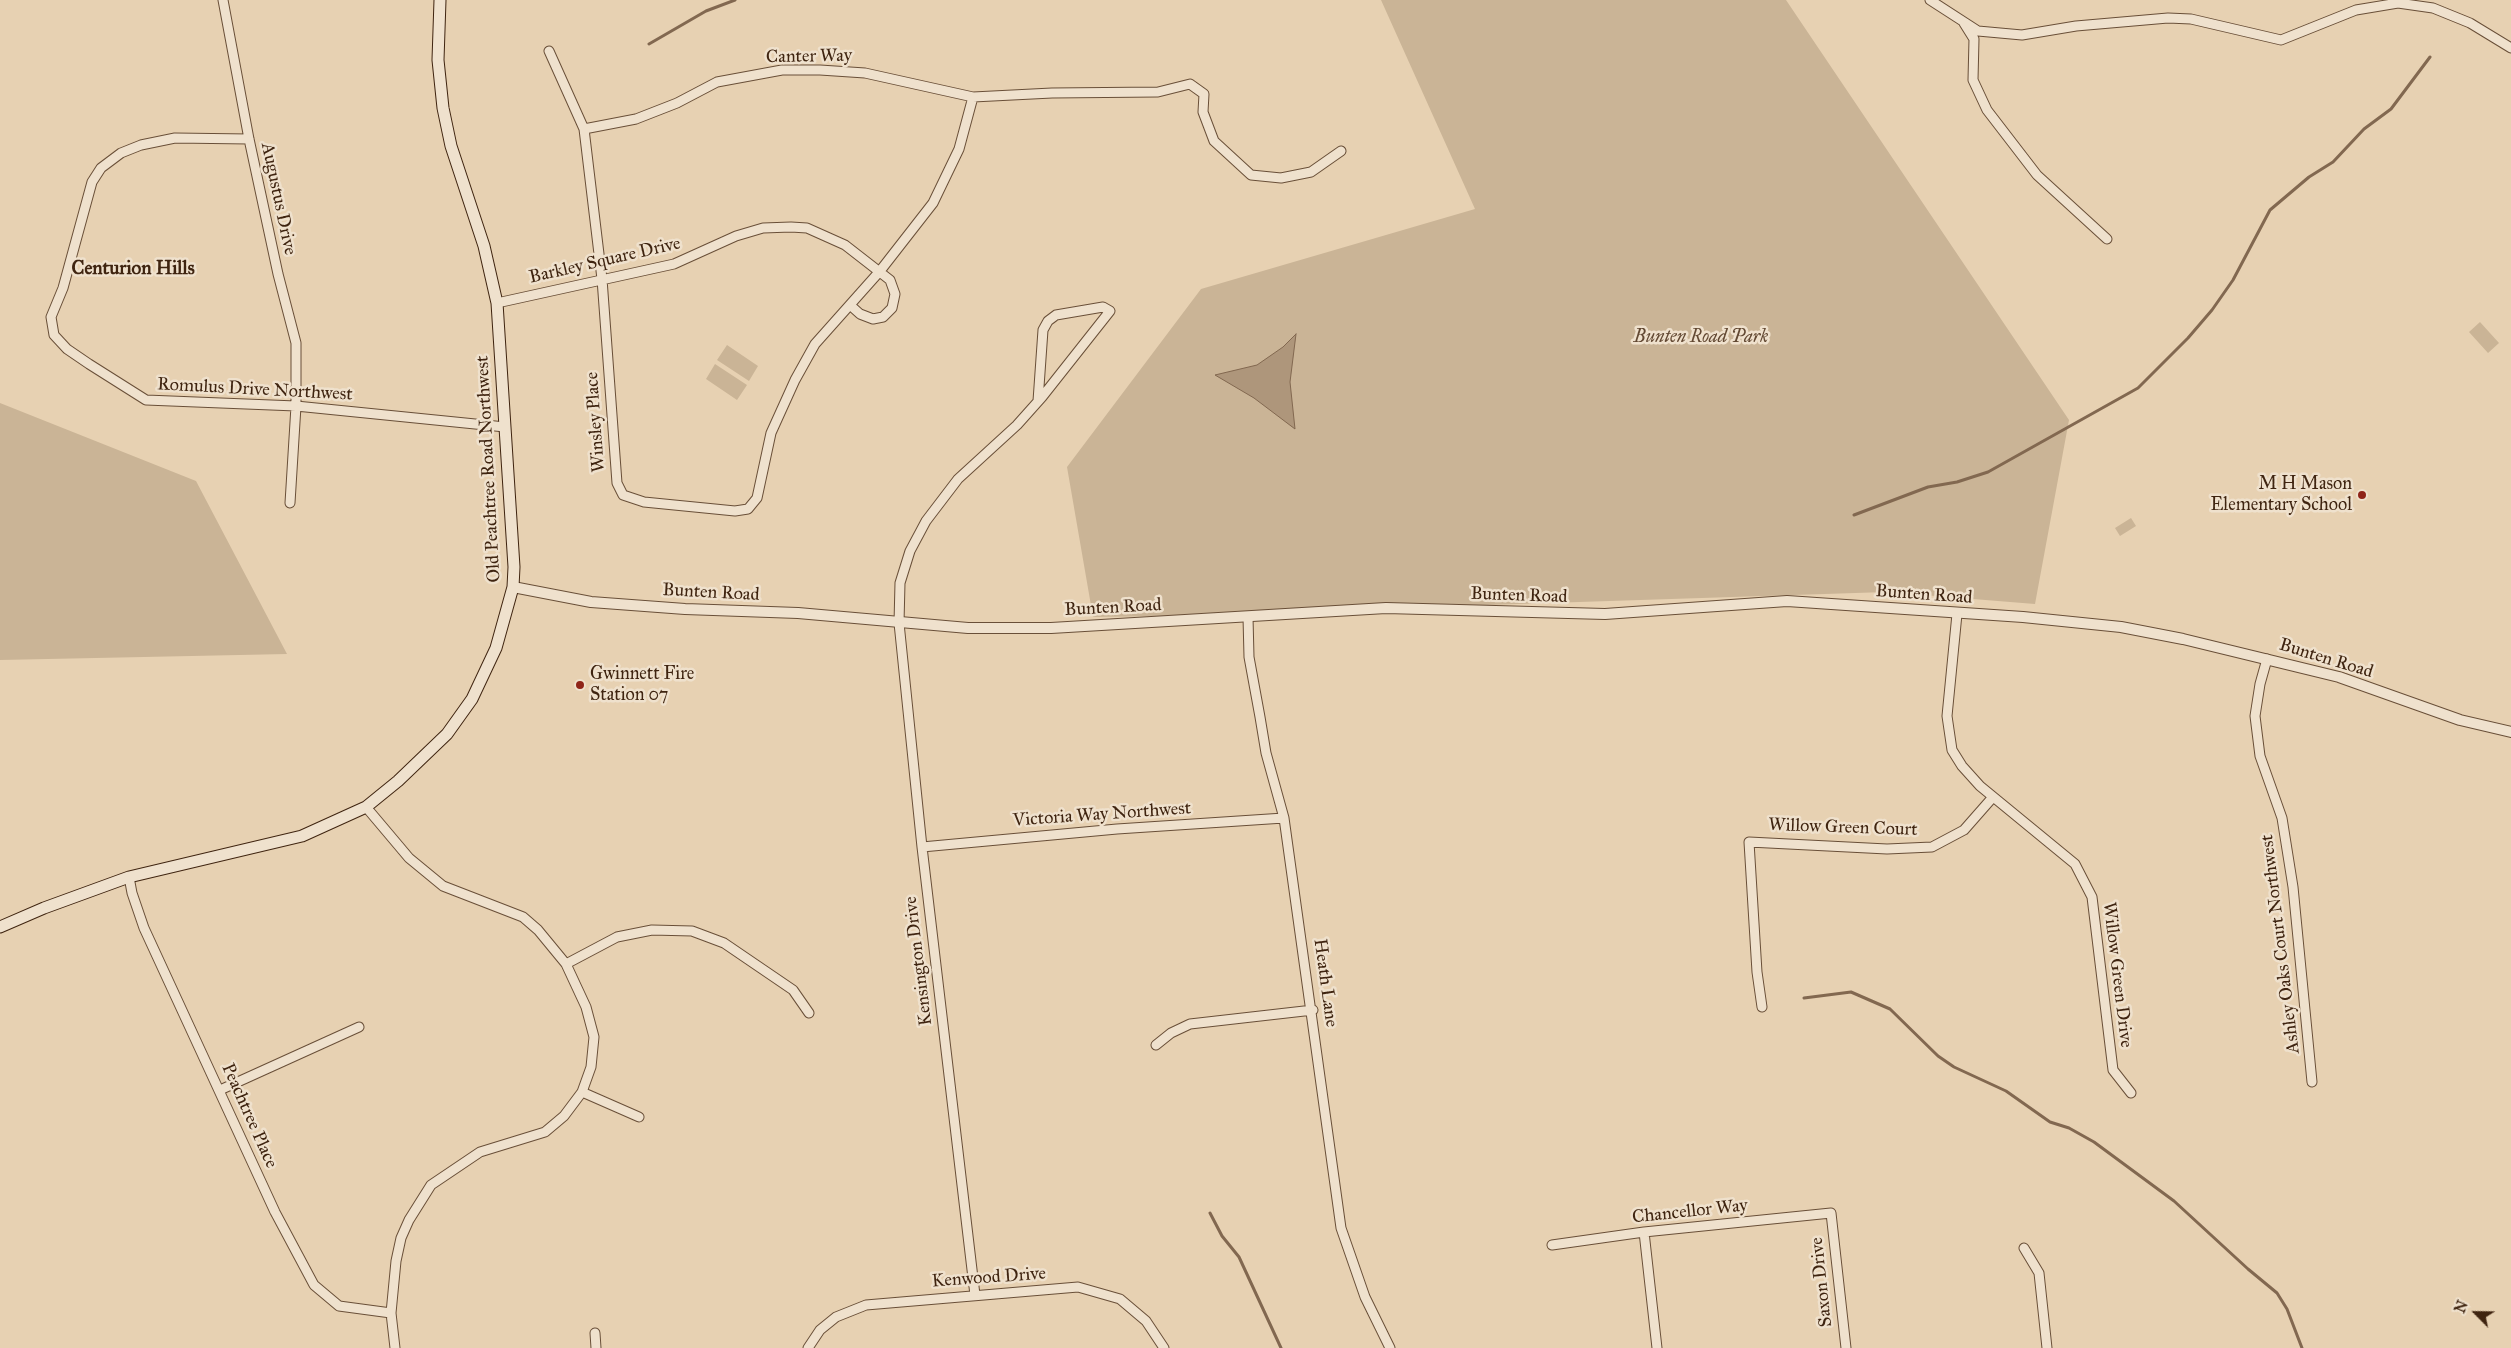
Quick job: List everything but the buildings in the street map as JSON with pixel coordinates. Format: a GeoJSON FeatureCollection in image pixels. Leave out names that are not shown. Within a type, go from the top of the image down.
{"type":"FeatureCollection","features":[{"type":"Feature","properties":{"kind":"main road","name":"Old Peachtree Road Northwest"},"geometry":{"type":"LineString","coordinates":[[0,927],[50,906],[129,877],[302,836],[366,807],[398,781],[431,750],[446,734],[472,699],[496,648],[513,587],[497,303],[484,246],[451,146],[443,108],[438,60],[440,0]]}},
{"type":"Feature","properties":{"kind":"street","name":"Augustus Drive"},"geometry":{"type":"LineString","coordinates":[[223,0],[249,139],[278,274],[296,343],[296,406],[290,503]]}},
{"type":"Feature","properties":{"kind":"street"},"geometry":{"type":"LineString","coordinates":[[1930,0],[1961,18],[1978,31],[2022,35],[2076,26],[2159,19],[2191,19],[2281,40],[2356,10],[2398,3],[2440,11],[2470,23],[2511,48]]}},
{"type":"Feature","properties":{"kind":"street"},"geometry":{"type":"LineString","coordinates":[[1961,18],[1974,39],[1973,80],[1987,110],[2037,175],[2107,239]]}},
{"type":"Feature","properties":{"kind":"street","name":"Winsley Place"},"geometry":{"type":"LineString","coordinates":[[549,51],[584,129],[602,279],[617,483],[622,495],[644,502],[735,511],[748,509],[757,498],[770,433],[795,380],[815,344],[880,271],[932,203],[959,149],[974,97]]}},
{"type":"Feature","properties":{"kind":"street","name":"Canter Way"},"geometry":{"type":"LineString","coordinates":[[584,129],[636,119],[677,102],[717,82],[782,70],[820,70],[865,73],[974,97],[1158,92],[1190,84],[1204,94],[1204,112],[1214,141],[1232,160],[1251,175],[1281,178],[1311,172],[1341,151]]}},
{"type":"Feature","properties":{"kind":"street","name":"Romulus Drive Northwest"},"geometry":{"type":"LineString","coordinates":[[249,139],[175,138],[142,145],[121,153],[101,168],[92,182],[63,288],[52,317],[54,335],[67,349],[146,400],[296,406],[505,427]]}},
{"type":"Feature","properties":{"kind":"street","name":"Barkley Square Drive"},"geometry":{"type":"LineString","coordinates":[[497,303],[674,264],[736,236],[763,228],[807,228],[845,245],[890,280],[895,294],[892,308],[883,317],[873,319],[860,314],[850,305]]}},
{"type":"Feature","properties":{"kind":"street","name":"Kensington Drive"},"geometry":{"type":"LineString","coordinates":[[975,1294],[922,847],[899,623],[900,583],[910,551],[926,521],[958,480],[1038,402],[1110,311],[1103,307],[1056,315],[1048,321],[1043,330],[1038,402]]}},
{"type":"Feature","properties":{"kind":"street","name":"Bunten Road"},"geometry":{"type":"LineString","coordinates":[[513,587],[591,602],[685,609],[798,613],[968,628],[1051,628],[1386,608],[1605,614],[1787,602],[2023,618],[2148,631],[2339,677],[2468,722],[2511,732]]}},
{"type":"Feature","properties":{"kind":"street","name":"Willow Green Drive"},"geometry":{"type":"LineString","coordinates":[[1957,614],[1947,716],[1952,750],[1962,766],[1993,797],[2044,836],[2075,864],[2092,897],[2113,1070],[2131,1093]]}},
{"type":"Feature","properties":{"kind":"street","name":"Heath Lane"},"geometry":{"type":"LineString","coordinates":[[1248,617],[1249,657],[1266,753],[1284,818],[1313,1010],[1341,1228],[1365,1296],[1390,1348]]}},
{"type":"Feature","properties":{"kind":"street","name":"Ashley Oaks Court Northwest"},"geometry":{"type":"LineString","coordinates":[[2267,659],[2260,684],[2255,716],[2260,756],[2282,818],[2292,877],[2312,1082]]}},
{"type":"Feature","properties":{"kind":"street","name":"Willow Green Court"},"geometry":{"type":"LineString","coordinates":[[1762,1007],[1757,972],[1749,842],[1887,849],[1932,847],[1964,830],[1993,797]]}},
{"type":"Feature","properties":{"kind":"street"},"geometry":{"type":"LineString","coordinates":[[366,807],[409,858],[444,886],[523,917],[538,930],[566,964],[586,1007],[594,1038],[591,1067],[582,1092],[564,1116],[545,1132],[480,1152],[431,1185],[401,1238],[396,1262],[391,1313],[395,1348]]}},
{"type":"Feature","properties":{"kind":"street","name":"Victoria Way Northwest"},"geometry":{"type":"LineString","coordinates":[[922,847],[1117,829],[1284,818]]}},
{"type":"Feature","properties":{"kind":"street","name":"Peachtree Place"},"geometry":{"type":"LineString","coordinates":[[129,877],[132,893],[144,928],[275,1212],[314,1285],[339,1306],[391,1313]]}},
{"type":"Feature","properties":{"kind":"street"},"geometry":{"type":"LineString","coordinates":[[566,964],[617,937],[652,930],[692,931],[724,943],[793,990],[809,1013]]}},
{"type":"Feature","properties":{"kind":"street"},"geometry":{"type":"LineString","coordinates":[[1156,1045],[1171,1033],[1190,1024],[1313,1010]]}},
{"type":"Feature","properties":{"kind":"street"},"geometry":{"type":"LineString","coordinates":[[220,1090],[359,1027]]}},
{"type":"Feature","properties":{"kind":"street"},"geometry":{"type":"LineString","coordinates":[[582,1092],[640,1116]]}},
{"type":"Feature","properties":{"kind":"street","name":"Chancellor Way"},"geometry":{"type":"LineString","coordinates":[[1552,1246],[1644,1232],[1831,1213]]}},
{"type":"Feature","properties":{"kind":"street","name":"Saxon Drive"},"geometry":{"type":"LineString","coordinates":[[1831,1213],[1846,1348]]}},
{"type":"Feature","properties":{"kind":"street"},"geometry":{"type":"LineString","coordinates":[[1644,1232],[1657,1348]]}},
{"type":"Feature","properties":{"kind":"street"},"geometry":{"type":"LineString","coordinates":[[2024,1248],[2039,1272],[2047,1348]]}},
{"type":"Feature","properties":{"kind":"street","name":"Kenwood Drive"},"geometry":{"type":"LineString","coordinates":[[808,1348],[820,1330],[836,1317],[866,1305],[975,1294],[1078,1288],[1120,1299],[1146,1321],[1164,1348]]}},
{"type":"Feature","properties":{"kind":"street"},"geometry":{"type":"LineString","coordinates":[[595,1333],[596,1348]]}},
{"type":"Feature","properties":{"kind":"green space","name":"Bunten Road Park"},"geometry":{"type":"Polygon","coordinates":[[[1381,0],[1786,0],[2069,420],[2035,604],[1886,592],[1364,609],[1321,614],[1093,617],[1067,467],[1201,289],[1475,209],[1381,0]]]}},
{"type":"Feature","properties":{"kind":"green space"},"geometry":{"type":"Polygon","coordinates":[[[2480,322],[2499,343],[2488,353],[2469,332],[2480,322]]]}},
{"type":"Feature","properties":{"kind":"green space"},"geometry":{"type":"Polygon","coordinates":[[[727,345],[758,366],[749,381],[717,360],[727,345]]]}},
{"type":"Feature","properties":{"kind":"green space"},"geometry":{"type":"Polygon","coordinates":[[[715,364],[747,385],[737,400],[706,379],[715,364]]]}},
{"type":"Feature","properties":{"kind":"green space"},"geometry":{"type":"Polygon","coordinates":[[[0,403],[196,481],[287,654],[0,660],[0,403]]]}},
{"type":"Feature","properties":{"kind":"green space"},"geometry":{"type":"Polygon","coordinates":[[[2131,518],[2136,526],[2120,536],[2115,528],[2131,518]]]}},
{"type":"Feature","properties":{"kind":"shaded area"},"geometry":{"type":"Polygon","coordinates":[[[1296,334],[1290,382],[1295,429],[1254,398],[1215,375],[1257,365],[1283,347],[1296,334]]]}},
{"type":"Feature","properties":{"kind":"waterway"},"geometry":{"type":"LineString","coordinates":[[649,44],[706,11],[735,0]]}},
{"type":"Feature","properties":{"kind":"waterway"},"geometry":{"type":"LineString","coordinates":[[1854,515],[1928,487],[1957,482],[1988,472],[2138,388],[2188,338],[2212,310],[2233,280],[2270,210],[2309,177],[2333,162],[2364,129],[2391,109],[2430,57]]}},
{"type":"Feature","properties":{"kind":"waterway"},"geometry":{"type":"LineString","coordinates":[[1804,998],[1851,992],[1890,1009],[1938,1056],[1954,1067],[2006,1091],[2050,1122],[2069,1128],[2094,1142],[2174,1201],[2277,1293],[2287,1309],[2302,1348]]}},
{"type":"Feature","properties":{"kind":"waterway"},"geometry":{"type":"LineString","coordinates":[[1210,1213],[1222,1236],[1239,1257],[1281,1348]]}},
{"type":"Feature","properties":{"kind":"place","name":"M H Mason Elementary School"},"geometry":{"type":"Point","coordinates":[2362,495]}},
{"type":"Feature","properties":{"kind":"place","name":"Gwinnett Fire Station 07"},"geometry":{"type":"Point","coordinates":[580,685]}},
{"type":"Feature","properties":{"kind":"district","name":"Centurion Hills"},"geometry":{"type":"Point","coordinates":[133,269]}}]}
